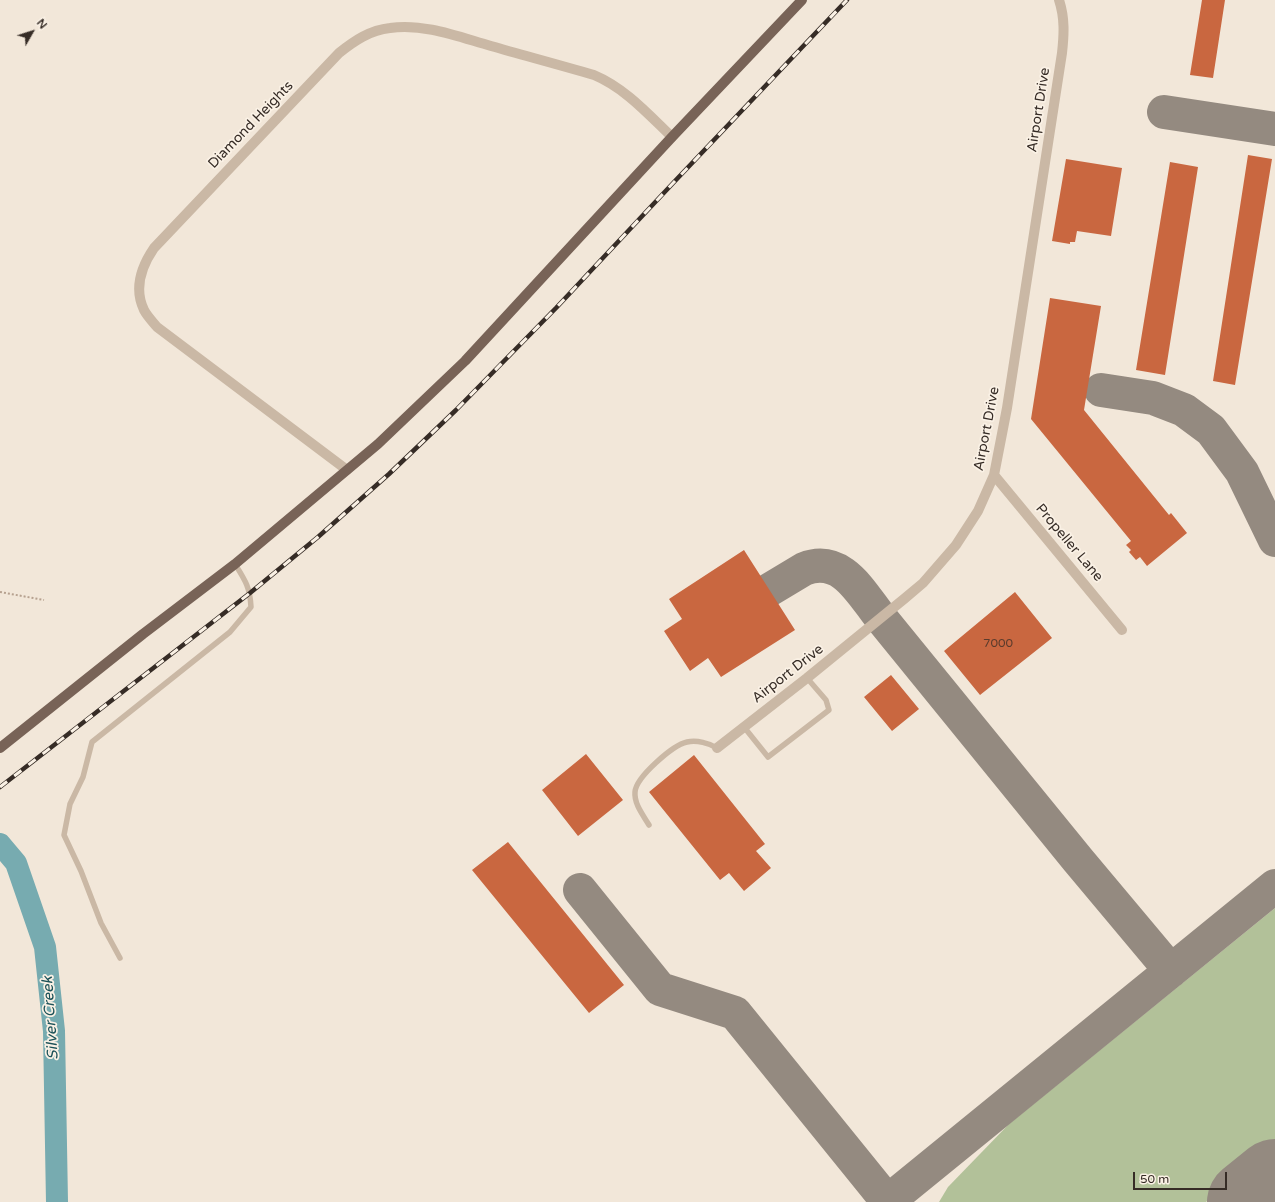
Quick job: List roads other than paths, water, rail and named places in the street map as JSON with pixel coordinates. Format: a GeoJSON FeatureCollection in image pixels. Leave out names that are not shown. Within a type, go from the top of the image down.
{"type":"FeatureCollection","features":[{"type":"Feature","properties":{"kind":"main road"},"geometry":{"type":"LineString","coordinates":[[0,748],[143,634],[235,564],[378,444],[465,361],[672,137],[802,0]]}},
{"type":"Feature","properties":{"kind":"street","name":"Airport Drive"},"geometry":{"type":"LineString","coordinates":[[717,748],[807,678],[923,583],[956,545],[978,511],[994,475],[1007,408],[1062,53],[1064,28],[1062,8],[1059,0]]}},
{"type":"Feature","properties":{"kind":"street","name":"Diamond Heights"},"geometry":{"type":"LineString","coordinates":[[346,470],[157,327],[144,311],[139,293],[140,279],[147,258],[154,248],[339,53],[353,42],[369,34],[389,28],[406,27],[440,31],[607,80],[632,98],[672,137]]}},
{"type":"Feature","properties":{"kind":"street","name":"Propeller Lane"},"geometry":{"type":"LineString","coordinates":[[994,475],[1122,630]]}},
{"type":"Feature","properties":{"kind":"lane"},"geometry":{"type":"LineString","coordinates":[[120,958],[102,923],[81,871],[64,835],[70,804],[83,777],[92,742],[230,632],[251,607],[250,593],[245,580],[235,564]]}},
{"type":"Feature","properties":{"kind":"lane"},"geometry":{"type":"LineString","coordinates":[[744,727],[768,757],[829,710],[826,700],[807,678]]}},
{"type":"Feature","properties":{"kind":"lane"},"geometry":{"type":"LineString","coordinates":[[649,825],[639,810],[635,799],[635,790],[643,775],[667,754],[687,742],[710,744],[717,748]]}},
{"type":"Feature","properties":{"kind":"waterway","name":"Silver Creek"},"geometry":{"type":"LineString","coordinates":[[0,844],[16,863],[45,947],[54,1031],[57,1202]]}},
{"type":"Feature","properties":{"kind":"railway"},"geometry":{"type":"LineString","coordinates":[[0,787],[250,593],[318,537],[389,474],[456,410],[556,308],[847,0]]}}]}
